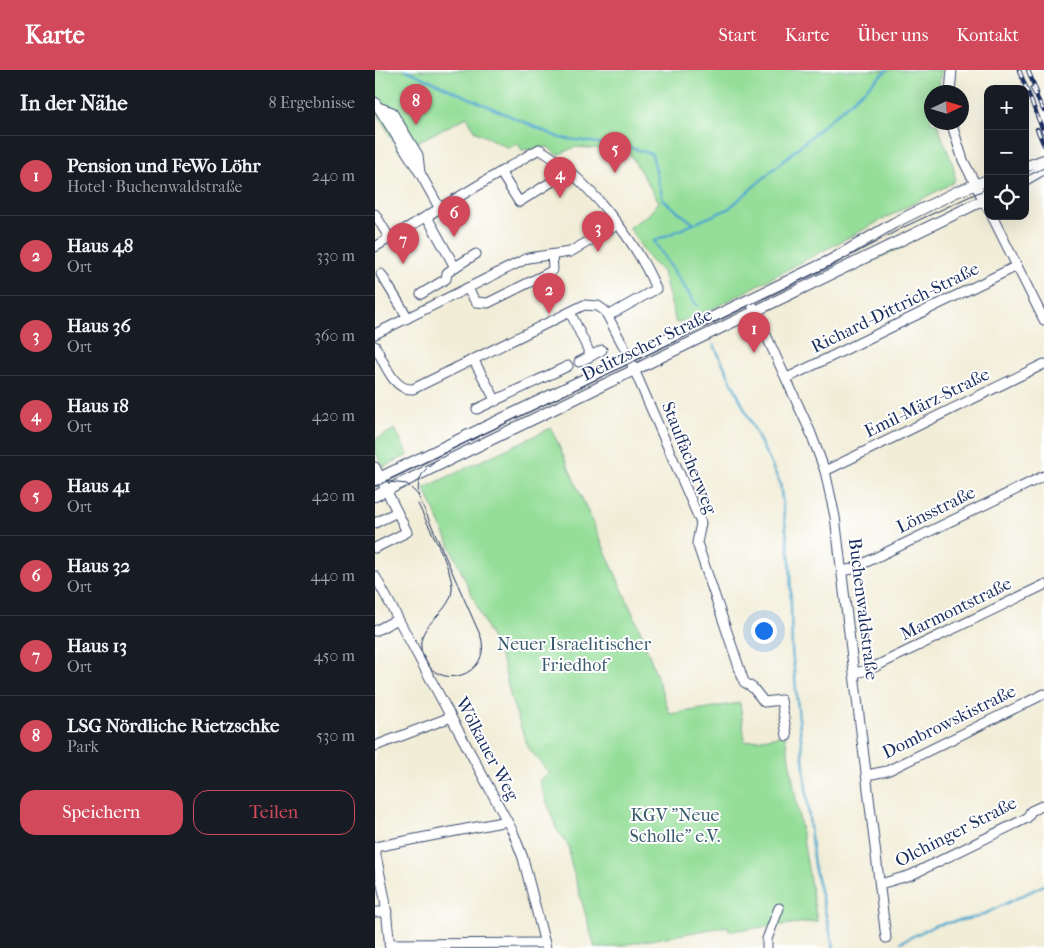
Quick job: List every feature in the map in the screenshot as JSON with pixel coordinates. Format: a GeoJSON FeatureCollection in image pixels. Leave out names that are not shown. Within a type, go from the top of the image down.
{"type":"FeatureCollection","features":[{"type":"Feature","properties":{"kind":"main road"},"geometry":{"type":"LineString","coordinates":[[1029,166],[1044,160]]}},
{"type":"Feature","properties":{"kind":"main road"},"geometry":{"type":"LineString","coordinates":[[1029,178],[1044,169]]}},
{"type":"Feature","properties":{"kind":"main road","name":"Delitzscher Straße"},"geometry":{"type":"LineString","coordinates":[[378,479],[750,300],[831,260],[895,223],[984,181]]}},
{"type":"Feature","properties":{"kind":"main road","name":"Delitzscher Straße"},"geometry":{"type":"LineString","coordinates":[[375,496],[755,311],[984,203]]}},
{"type":"Feature","properties":{"kind":"street"},"geometry":{"type":"LineString","coordinates":[[951,85],[952,70]]}},
{"type":"Feature","properties":{"kind":"street"},"geometry":{"type":"LineString","coordinates":[[376,106],[420,173],[440,209]]}},
{"type":"Feature","properties":{"kind":"street"},"geometry":{"type":"LineString","coordinates":[[953,130],[956,143],[984,199]]}},
{"type":"Feature","properties":{"kind":"street"},"geometry":{"type":"LineString","coordinates":[[375,247],[539,150],[557,160],[617,225],[641,255],[656,289],[608,316]]}},
{"type":"Feature","properties":{"kind":"street"},"geometry":{"type":"LineString","coordinates":[[501,172],[519,202],[569,172]]}},
{"type":"Feature","properties":{"kind":"street"},"geometry":{"type":"LineString","coordinates":[[375,214],[390,239]]}},
{"type":"Feature","properties":{"kind":"street"},"geometry":{"type":"LineString","coordinates":[[427,217],[455,267]]}},
{"type":"Feature","properties":{"kind":"street"},"geometry":{"type":"LineString","coordinates":[[994,220],[1044,320]]}},
{"type":"Feature","properties":{"kind":"street"},"geometry":{"type":"LineString","coordinates":[[375,334],[528,258],[570,252],[617,225]]}},
{"type":"Feature","properties":{"kind":"street"},"geometry":{"type":"LineString","coordinates":[[421,294],[446,279],[447,273],[476,254]]}},
{"type":"Feature","properties":{"kind":"street"},"geometry":{"type":"LineString","coordinates":[[467,288],[477,302],[488,303],[550,272],[553,269],[552,255]]}},
{"type":"Feature","properties":{"kind":"street","name":"Richard-Dittrich-Straße"},"geometry":{"type":"LineString","coordinates":[[787,378],[1017,266]]}},
{"type":"Feature","properties":{"kind":"street"},"geometry":{"type":"LineString","coordinates":[[381,274],[408,318]]}},
{"type":"Feature","properties":{"kind":"street","name":"Buchenwaldstraße"},"geometry":{"type":"LineString","coordinates":[[750,300],[787,378],[825,471],[835,516],[886,938]]}},
{"type":"Feature","properties":{"kind":"street"},"geometry":{"type":"LineString","coordinates":[[375,346],[397,384],[406,389],[418,387],[570,312],[591,304],[598,306],[608,316],[634,370]]}},
{"type":"Feature","properties":{"kind":"street"},"geometry":{"type":"LineString","coordinates":[[570,312],[591,356]]}},
{"type":"Feature","properties":{"kind":"street"},"geometry":{"type":"LineString","coordinates":[[579,362],[603,350]]}},
{"type":"Feature","properties":{"kind":"street"},"geometry":{"type":"LineString","coordinates":[[473,359],[496,400]]}},
{"type":"Feature","properties":{"kind":"street","name":"Emil-März-Straße"},"geometry":{"type":"LineString","coordinates":[[825,471],[1044,364]]}},
{"type":"Feature","properties":{"kind":"street"},"geometry":{"type":"LineString","coordinates":[[477,409],[567,366]]}},
{"type":"Feature","properties":{"kind":"street","name":"Stauffacherweg"},"geometry":{"type":"LineString","coordinates":[[634,370],[701,523],[697,543],[744,682],[753,688],[764,702],[781,700],[787,736]]}},
{"type":"Feature","properties":{"kind":"street"},"geometry":{"type":"LineString","coordinates":[[375,467],[378,479],[386,490],[407,532],[375,548]]}},
{"type":"Feature","properties":{"kind":"street","name":"Lönsstraße"},"geometry":{"type":"LineString","coordinates":[[842,570],[852,569],[1044,476]]}},
{"type":"Feature","properties":{"kind":"street"},"geometry":{"type":"LineString","coordinates":[[375,523],[397,512]]}},
{"type":"Feature","properties":{"kind":"street","name":"Wölkauer Weg"},"geometry":{"type":"LineString","coordinates":[[375,576],[507,821],[523,858],[546,946]]}},
{"type":"Feature","properties":{"kind":"street","name":"Marmontstraße"},"geometry":{"type":"LineString","coordinates":[[855,673],[868,670],[1044,585]]}},
{"type":"Feature","properties":{"kind":"street"},"geometry":{"type":"LineString","coordinates":[[375,632],[398,619]]}},
{"type":"Feature","properties":{"kind":"street","name":"Dombrowskistraße"},"geometry":{"type":"LineString","coordinates":[[867,775],[887,771],[1044,694]]}},
{"type":"Feature","properties":{"kind":"street"},"geometry":{"type":"LineString","coordinates":[[375,746],[451,717]]}},
{"type":"Feature","properties":{"kind":"street","name":"Olchinger Straße"},"geometry":{"type":"LineString","coordinates":[[880,884],[911,875],[1027,818],[1031,812],[1044,805]]}},
{"type":"Feature","properties":{"kind":"street"},"geometry":{"type":"LineString","coordinates":[[375,847],[507,821]]}},
{"type":"Feature","properties":{"kind":"street"},"geometry":{"type":"LineString","coordinates":[[375,851],[387,912],[390,946],[546,946]]}},
{"type":"Feature","properties":{"kind":"street"},"geometry":{"type":"LineString","coordinates":[[767,943],[779,908]]}},
{"type":"Feature","properties":{"kind":"street"},"geometry":{"type":"LineString","coordinates":[[375,912],[387,912]]}},
{"type":"Feature","properties":{"kind":"green space"},"geometry":{"type":"Polygon","coordinates":[[[375,70],[941,70],[939,85],[924,85],[924,130],[939,130],[952,161],[955,176],[954,182],[718,306],[676,323],[663,272],[649,259],[629,227],[648,215],[659,202],[628,151],[575,147],[557,155],[548,147],[522,150],[517,143],[509,148],[476,132],[467,117],[399,151],[375,108],[375,70]]]}},
{"type":"Feature","properties":{"kind":"green space"},"geometry":{"type":"Polygon","coordinates":[[[902,243],[904,246],[771,308],[902,243]]]}},
{"type":"Feature","properties":{"kind":"green space"},"geometry":{"type":"Polygon","coordinates":[[[551,428],[641,632],[670,714],[740,703],[745,742],[785,735],[817,921],[729,931],[728,926],[606,948],[595,948],[570,860],[569,847],[556,828],[539,780],[550,774],[528,747],[512,702],[503,664],[424,488],[551,428]]]}},
{"type":"Feature","properties":{"kind":"green space"},"geometry":{"type":"Polygon","coordinates":[[[395,429],[408,455],[383,467],[375,451],[375,440],[395,429]]]}},
{"type":"Feature","properties":{"kind":"waterway"},"geometry":{"type":"LineString","coordinates":[[406,70],[560,138],[629,147],[652,154],[663,200],[693,223]]}},
{"type":"Feature","properties":{"kind":"waterway"},"geometry":{"type":"LineString","coordinates":[[697,306],[654,241],[728,209],[887,70]]}},
{"type":"Feature","properties":{"kind":"waterway"},"geometry":{"type":"LineString","coordinates":[[714,345],[780,483],[790,561],[792,650],[814,866],[834,948]]}},
{"type":"Feature","properties":{"kind":"waterway"},"geometry":{"type":"LineString","coordinates":[[901,942],[936,925],[978,917],[1044,885]]}},
{"type":"Feature","properties":{"kind":"waterway"},"geometry":{"type":"LineString","coordinates":[[875,948],[882,947]]}},
{"type":"Feature","properties":{"kind":"tram line"},"geometry":{"type":"LineString","coordinates":[[1029,175],[1044,168]]}},
{"type":"Feature","properties":{"kind":"tram line"},"geometry":{"type":"LineString","coordinates":[[375,487],[846,258],[906,226],[984,190]]}},
{"type":"Feature","properties":{"kind":"tram line"},"geometry":{"type":"LineString","coordinates":[[419,496],[419,481],[426,469],[434,462]]}},
{"type":"Feature","properties":{"kind":"tram line"},"geometry":{"type":"LineString","coordinates":[[389,482],[407,484],[418,495],[481,637],[482,651],[479,662],[471,670],[461,675],[450,677],[440,674],[430,667],[423,656],[422,636],[426,628],[445,607],[450,599],[452,590],[449,571],[418,504]]}},
{"type":"Feature","properties":{"kind":"railway"},"geometry":{"type":"LineString","coordinates":[[1019,70],[1044,133]]}},
{"type":"Feature","properties":{"kind":"railway"},"geometry":{"type":"LineString","coordinates":[[1028,70],[1037,93]]}},
{"type":"Feature","properties":{"kind":"railway"},"geometry":{"type":"LineString","coordinates":[[1032,88],[1044,111]]}},
{"type":"Feature","properties":{"kind":"railway"},"geometry":{"type":"LineString","coordinates":[[1037,129],[1044,145]]}},
{"type":"Feature","properties":{"kind":"place","name":"LSG Nördliche Rietzschke"},"geometry":{"type":"Point","coordinates":[416,125]}},
{"type":"Feature","properties":{"kind":"place","name":"Haus 41"},"geometry":{"type":"Point","coordinates":[615,173]}},
{"type":"Feature","properties":{"kind":"place","name":"Haus 18"},"geometry":{"type":"Point","coordinates":[560,198]}},
{"type":"Feature","properties":{"kind":"place","name":"Haus 32"},"geometry":{"type":"Point","coordinates":[454,237]}},
{"type":"Feature","properties":{"kind":"place","name":"Haus 36"},"geometry":{"type":"Point","coordinates":[598,252]}},
{"type":"Feature","properties":{"kind":"place","name":"Haus 13"},"geometry":{"type":"Point","coordinates":[403,264]}},
{"type":"Feature","properties":{"kind":"place","name":"Haus 48"},"geometry":{"type":"Point","coordinates":[549,314]}},
{"type":"Feature","properties":{"kind":"place","name":"Pension und FeWo Löhr"},"geometry":{"type":"Point","coordinates":[754,353]}},
{"type":"Feature","properties":{"kind":"park label","name":"Neuer Israelitischer Friedhof"},"geometry":{"type":"Point","coordinates":[574,654]}},
{"type":"Feature","properties":{"kind":"park label","name":"KGV \"Neue Scholle\" e.V."},"geometry":{"type":"Point","coordinates":[675,825]}}]}
